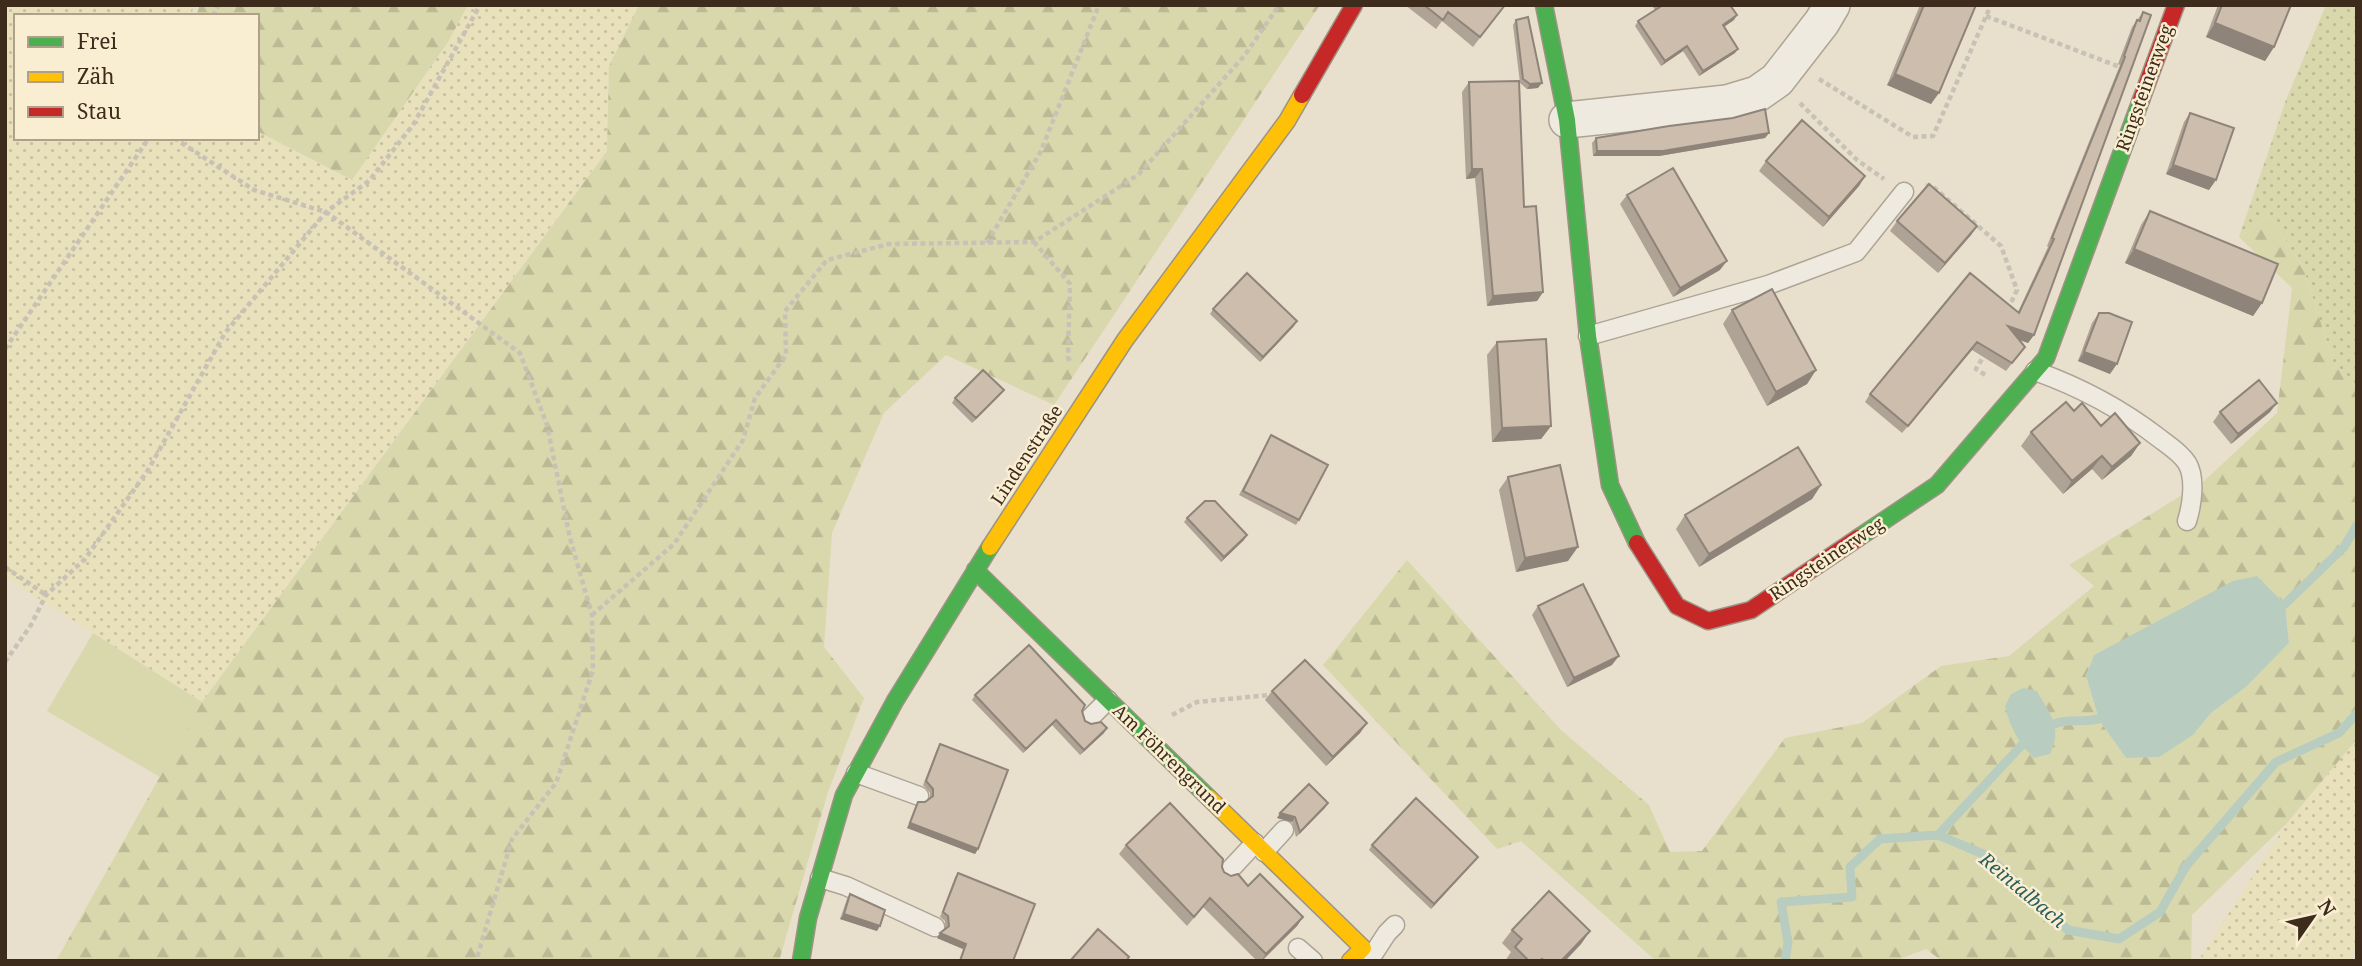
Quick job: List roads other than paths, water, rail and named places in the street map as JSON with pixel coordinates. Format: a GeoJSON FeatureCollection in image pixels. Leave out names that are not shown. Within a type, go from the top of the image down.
{"type":"FeatureCollection","features":[{"type":"Feature","properties":{"kind":"street","name":"Lindenstraße"},"geometry":{"type":"LineString","coordinates":[[801,961],[808,918],[844,795],[894,701],[975,569],[1125,340],[1287,121],[1354,5]]}},
{"type":"Feature","properties":{"kind":"street"},"geometry":{"type":"LineString","coordinates":[[1567,120],[1727,103],[1757,94],[1784,71],[1832,5]]}},
{"type":"Feature","properties":{"kind":"street","name":"Ringsteinerweg"},"geometry":{"type":"LineString","coordinates":[[1545,11],[1567,120],[1588,336],[1610,485],[1641,552],[1677,606],[1708,621],[1751,610],[1937,485],[2046,358],[2176,5]]}},
{"type":"Feature","properties":{"kind":"street","name":"Am Föhrengrund"},"geometry":{"type":"LineString","coordinates":[[975,569],[1260,848],[1366,956]]}},
{"type":"Feature","properties":{"kind":"lane"},"geometry":{"type":"LineString","coordinates":[[1545,11],[1561,5]]}},
{"type":"Feature","properties":{"kind":"lane"},"geometry":{"type":"LineString","coordinates":[[1588,336],[1768,285],[1856,252],[1904,192]]}},
{"type":"Feature","properties":{"kind":"lane"},"geometry":{"type":"LineString","coordinates":[[2035,371],[2104,400],[2178,453],[2188,465],[2192,489],[2193,501],[2187,521]]}},
{"type":"Feature","properties":{"kind":"lane"},"geometry":{"type":"LineString","coordinates":[[1090,718],[1108,699]]}},
{"type":"Feature","properties":{"kind":"lane"},"geometry":{"type":"LineString","coordinates":[[856,773],[919,796]]}},
{"type":"Feature","properties":{"kind":"lane"},"geometry":{"type":"LineString","coordinates":[[1226,874],[1284,830]]}},
{"type":"Feature","properties":{"kind":"lane"},"geometry":{"type":"LineString","coordinates":[[820,878],[846,886],[935,927]]}},
{"type":"Feature","properties":{"kind":"lane"},"geometry":{"type":"LineString","coordinates":[[1366,956],[1395,925]]}},
{"type":"Feature","properties":{"kind":"lane"},"geometry":{"type":"LineString","coordinates":[[1298,948],[1313,961]]}},
{"type":"Feature","properties":{"kind":"waterway"},"geometry":{"type":"LineString","coordinates":[[2277,609],[2344,547],[2357,525]]}},
{"type":"Feature","properties":{"kind":"waterway","name":"Reintalbach"},"geometry":{"type":"LineString","coordinates":[[1785,961],[1788,942],[1781,902],[1852,897],[1850,867],[1880,839],[1938,835],[1988,856],[2068,930],[2119,939],[2160,912],[2186,866],[2276,762],[2339,733],[2357,713]]}},
{"type":"Feature","properties":{"kind":"waterway"},"geometry":{"type":"LineString","coordinates":[[2045,729],[2060,722],[2092,720],[2108,715]]}},
{"type":"Feature","properties":{"kind":"waterway"},"geometry":{"type":"LineString","coordinates":[[1938,835],[2028,741]]}}]}
